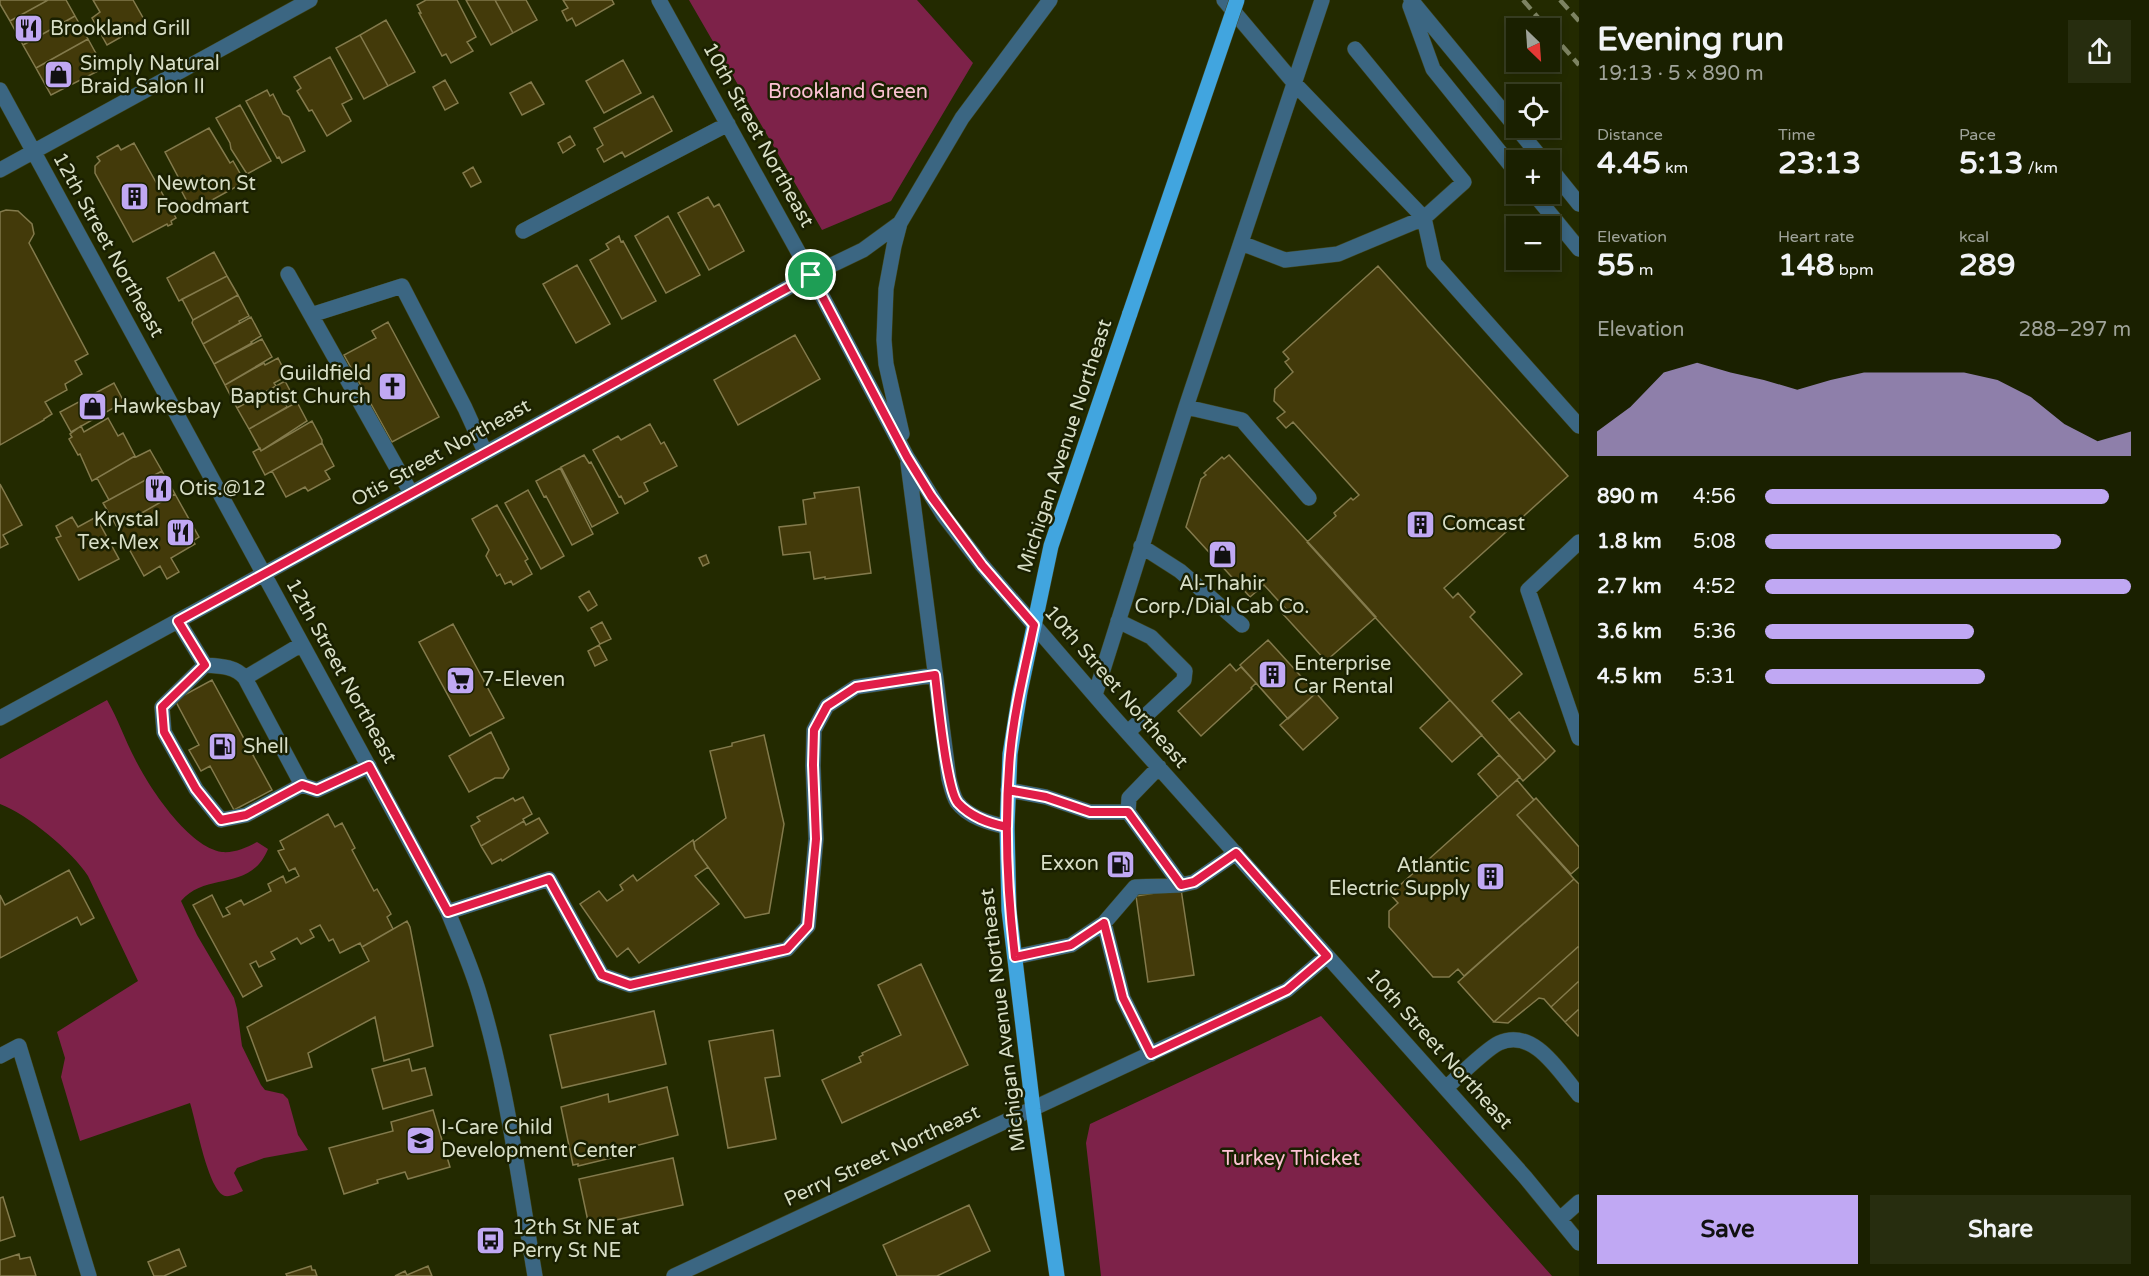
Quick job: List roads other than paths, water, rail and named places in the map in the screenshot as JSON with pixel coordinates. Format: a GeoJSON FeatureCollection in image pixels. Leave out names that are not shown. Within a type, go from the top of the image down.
{"type":"FeatureCollection","features":[{"type":"Feature","properties":{"kind":"main road","name":"Michigan Avenue Northeast"},"geometry":{"type":"LineString","coordinates":[[1057,1276],[1033,1109],[1009,910],[1007,827],[1014,723],[1051,546],[1237,0]]}},
{"type":"Feature","properties":{"kind":"street"},"geometry":{"type":"LineString","coordinates":[[0,170],[310,0]]}},
{"type":"Feature","properties":{"kind":"street","name":"10th Street Northeast"},"geometry":{"type":"LineString","coordinates":[[659,0],[811,275],[907,457],[958,535],[1095,695],[1561,1218],[1579,1243]]}},
{"type":"Feature","properties":{"kind":"street"},"geometry":{"type":"LineString","coordinates":[[1007,827],[988,823],[971,814],[956,801],[949,779],[907,457],[886,364],[884,316],[889,269],[900,223],[962,118],[1050,0]]}},
{"type":"Feature","properties":{"kind":"street"},"geometry":{"type":"LineString","coordinates":[[1224,0],[1294,84],[1424,218],[1434,263],[1579,426]]}},
{"type":"Feature","properties":{"kind":"street"},"geometry":{"type":"LineString","coordinates":[[1095,695],[1186,407],[1322,0]]}},
{"type":"Feature","properties":{"kind":"street"},"geometry":{"type":"LineString","coordinates":[[1409,0],[1535,150]]}},
{"type":"Feature","properties":{"kind":"street"},"geometry":{"type":"LineString","coordinates":[[1409,0],[1433,69],[1506,160]]}},
{"type":"Feature","properties":{"kind":"street"},"geometry":{"type":"LineString","coordinates":[[1241,243],[1285,260],[1338,254],[1424,218],[1464,182],[1355,50]]}},
{"type":"Feature","properties":{"kind":"street","name":"12th Street Northeast"},"geometry":{"type":"LineString","coordinates":[[0,90],[448,912],[479,992],[490,1033],[535,1276]]}},
{"type":"Feature","properties":{"kind":"street"},"geometry":{"type":"LineString","coordinates":[[523,231],[728,124]]}},
{"type":"Feature","properties":{"kind":"street"},"geometry":{"type":"LineString","coordinates":[[1560,180],[1579,204]]}},
{"type":"Feature","properties":{"kind":"street"},"geometry":{"type":"LineString","coordinates":[[1542,204],[1579,249]]}},
{"type":"Feature","properties":{"kind":"street","name":"Otis Street Northeast"},"geometry":{"type":"LineString","coordinates":[[0,718],[811,275],[863,250],[900,223]]}},
{"type":"Feature","properties":{"kind":"street"},"geometry":{"type":"LineString","coordinates":[[288,274],[411,493]]}},
{"type":"Feature","properties":{"kind":"street"},"geometry":{"type":"LineString","coordinates":[[311,315],[402,285],[485,452]]}},
{"type":"Feature","properties":{"kind":"street"},"geometry":{"type":"LineString","coordinates":[[1186,407],[1242,420],[1309,498]]}},
{"type":"Feature","properties":{"kind":"street"},"geometry":{"type":"LineString","coordinates":[[1579,542],[1528,590],[1579,738]]}},
{"type":"Feature","properties":{"kind":"street"},"geometry":{"type":"LineString","coordinates":[[1141,546],[1180,571],[1242,625]]}},
{"type":"Feature","properties":{"kind":"street"},"geometry":{"type":"LineString","coordinates":[[178,621],[205,665]]}},
{"type":"Feature","properties":{"kind":"street"},"geometry":{"type":"LineString","coordinates":[[1118,621],[1151,637],[1185,671],[1184,680],[1128,732]]}},
{"type":"Feature","properties":{"kind":"street"},"geometry":{"type":"LineString","coordinates":[[245,678],[302,644]]}},
{"type":"Feature","properties":{"kind":"street"},"geometry":{"type":"LineString","coordinates":[[302,785],[246,815],[221,820],[196,789],[164,732],[162,707],[205,665],[223,666],[240,672],[245,678],[302,785],[317,790],[369,766]]}},
{"type":"Feature","properties":{"kind":"street"},"geometry":{"type":"LineString","coordinates":[[448,912],[549,879],[602,975],[630,985],[787,949],[808,926],[816,839],[814,730],[827,706],[856,687],[935,675]]}},
{"type":"Feature","properties":{"kind":"street"},"geometry":{"type":"LineString","coordinates":[[1159,767],[1129,798],[1128,812],[1181,885]]}},
{"type":"Feature","properties":{"kind":"street"},"geometry":{"type":"LineString","coordinates":[[1008,790],[1046,797],[1090,812],[1128,812]]}},
{"type":"Feature","properties":{"kind":"street"},"geometry":{"type":"LineString","coordinates":[[1015,957],[1071,945],[1104,923],[1135,887],[1181,885],[1194,882],[1236,853]]}},
{"type":"Feature","properties":{"kind":"street"},"geometry":{"type":"LineString","coordinates":[[1104,923],[1123,998],[1151,1054]]}},
{"type":"Feature","properties":{"kind":"street","name":"Perry Street Northeast"},"geometry":{"type":"LineString","coordinates":[[674,1276],[1287,990],[1327,956]]}},
{"type":"Feature","properties":{"kind":"street"},"geometry":{"type":"LineString","coordinates":[[1446,1088],[1498,1043],[1518,1040],[1530,1042],[1541,1051],[1579,1095]]}},
{"type":"Feature","properties":{"kind":"street"},"geometry":{"type":"LineString","coordinates":[[0,1056],[19,1046],[89,1276]]}},
{"type":"Feature","properties":{"kind":"street"},"geometry":{"type":"LineString","coordinates":[[1561,1218],[1579,1202]]}},
{"type":"Feature","properties":{"kind":"railway"},"geometry":{"type":"LineString","coordinates":[[1523,0],[1538,18]]}},
{"type":"Feature","properties":{"kind":"railway"},"geometry":{"type":"LineString","coordinates":[[1560,0],[1579,21]]}},
{"type":"Feature","properties":{"kind":"railway"},"geometry":{"type":"LineString","coordinates":[[1560,43],[1579,65]]}},
{"type":"Feature","properties":{"kind":"place","name":"Brookland Grill"},"geometry":{"type":"Point","coordinates":[29,29]}},
{"type":"Feature","properties":{"kind":"place","name":"Simply Natural Braid Salon II"},"geometry":{"type":"Point","coordinates":[59,75]}},
{"type":"Feature","properties":{"kind":"place","name":"Newton St Foodmart"},"geometry":{"type":"Point","coordinates":[135,196]}},
{"type":"Feature","properties":{"kind":"place","name":"Guildfield Baptist Church"},"geometry":{"type":"Point","coordinates":[392,386]}},
{"type":"Feature","properties":{"kind":"place","name":"Hawkesbay"},"geometry":{"type":"Point","coordinates":[92,407]}},
{"type":"Feature","properties":{"kind":"place","name":"Otis.@12"},"geometry":{"type":"Point","coordinates":[158,489]}},
{"type":"Feature","properties":{"kind":"place","name":"Comcast"},"geometry":{"type":"Point","coordinates":[1421,524]}},
{"type":"Feature","properties":{"kind":"place","name":"Krystal Tex-Mex"},"geometry":{"type":"Point","coordinates":[180,532]}},
{"type":"Feature","properties":{"kind":"place","name":"Al-Thahir Corp./Dial Cab Co."},"geometry":{"type":"Point","coordinates":[1222,554]}},
{"type":"Feature","properties":{"kind":"place","name":"Enterprise Car Rental"},"geometry":{"type":"Point","coordinates":[1273,675]}},
{"type":"Feature","properties":{"kind":"place","name":"7-Eleven"},"geometry":{"type":"Point","coordinates":[461,680]}},
{"type":"Feature","properties":{"kind":"place","name":"Shell"},"geometry":{"type":"Point","coordinates":[222,747]}},
{"type":"Feature","properties":{"kind":"place","name":"Exxon"},"geometry":{"type":"Point","coordinates":[1120,864]}},
{"type":"Feature","properties":{"kind":"place","name":"Atlantic Electric Supply"},"geometry":{"type":"Point","coordinates":[1491,877]}},
{"type":"Feature","properties":{"kind":"place","name":"I-Care Child Development Center"},"geometry":{"type":"Point","coordinates":[420,1140]}},
{"type":"Feature","properties":{"kind":"place","name":"12th St NE at Perry St NE"},"geometry":{"type":"Point","coordinates":[491,1240]}},
{"type":"Feature","properties":{"kind":"park label","name":"Brookland Green"},"geometry":{"type":"Point","coordinates":[848,92]}},
{"type":"Feature","properties":{"kind":"park label","name":"Turkey Thicket"},"geometry":{"type":"Point","coordinates":[1291,1159]}}]}
